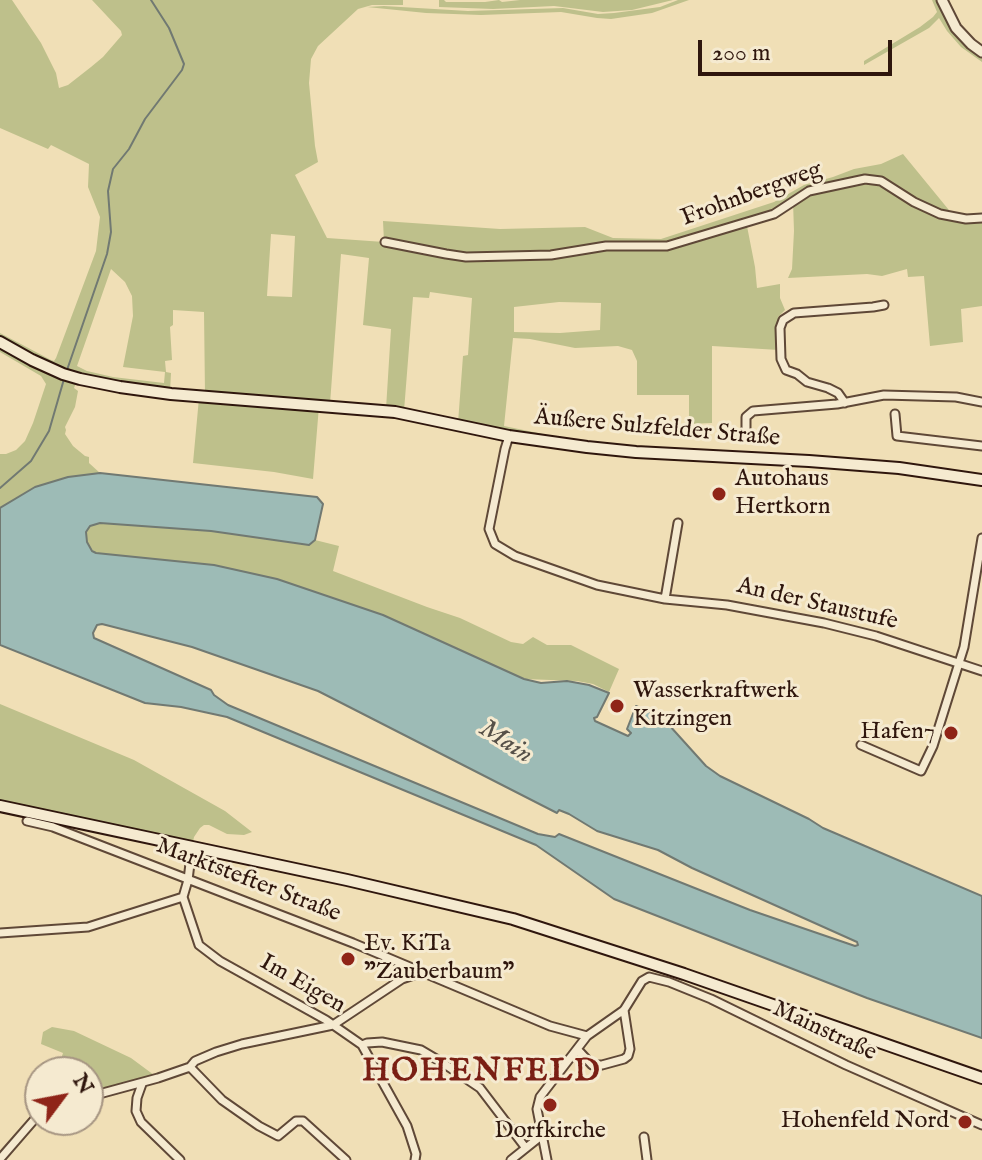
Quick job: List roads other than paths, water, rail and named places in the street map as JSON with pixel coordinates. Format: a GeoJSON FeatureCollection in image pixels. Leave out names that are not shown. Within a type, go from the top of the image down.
{"type":"FeatureCollection","features":[{"type":"Feature","properties":{"kind":"main road","name":"Äußere Sulzfelder Straße"},"geometry":{"type":"LineString","coordinates":[[0,342],[63,374],[120,387],[417,415],[509,436],[636,452],[899,468],[982,480]]}},
{"type":"Feature","properties":{"kind":"main road"},"geometry":{"type":"LineString","coordinates":[[0,806],[513,919],[684,974],[982,1078]]}},
{"type":"Feature","properties":{"kind":"street"},"geometry":{"type":"LineString","coordinates":[[942,0],[956,28],[982,52]]}},
{"type":"Feature","properties":{"kind":"street","name":"Frohnbergweg"},"geometry":{"type":"LineString","coordinates":[[385,242],[466,257],[551,255],[606,246],[667,246],[774,214],[809,191],[865,179],[881,181],[940,214],[966,219],[982,218]]}},
{"type":"Feature","properties":{"kind":"street"},"geometry":{"type":"LineString","coordinates":[[845,403],[838,393],[807,382],[782,365],[780,328],[783,320],[794,313],[884,305]]}},
{"type":"Feature","properties":{"kind":"street"},"geometry":{"type":"LineString","coordinates":[[746,429],[746,417],[753,411],[845,403],[884,395],[956,397],[982,402]]}},
{"type":"Feature","properties":{"kind":"street"},"geometry":{"type":"LineString","coordinates":[[895,414],[897,436],[982,446]]}},
{"type":"Feature","properties":{"kind":"street","name":"An der Staustufe"},"geometry":{"type":"LineString","coordinates":[[509,436],[489,523],[495,544],[515,556],[597,585],[665,599],[727,605],[824,623],[876,636],[982,671]]}},
{"type":"Feature","properties":{"kind":"street"},"geometry":{"type":"LineString","coordinates":[[665,599],[678,523]]}},
{"type":"Feature","properties":{"kind":"street"},"geometry":{"type":"LineString","coordinates":[[861,745],[921,771],[933,746],[964,647],[982,538]]}},
{"type":"Feature","properties":{"kind":"street","name":"Marktstefter Straße"},"geometry":{"type":"LineString","coordinates":[[27,821],[53,827],[423,972],[550,1026],[587,1036]]}},
{"type":"Feature","properties":{"kind":"street"},"geometry":{"type":"LineString","coordinates":[[0,933],[88,927],[183,897],[192,847]]}},
{"type":"Feature","properties":{"kind":"street","name":"Im Eigen"},"geometry":{"type":"LineString","coordinates":[[183,897],[199,945],[220,961],[333,1025],[362,1045],[407,1126],[415,1160]]}},
{"type":"Feature","properties":{"kind":"street"},"geometry":{"type":"LineString","coordinates":[[104,1093],[190,1067],[195,1061],[242,1044],[333,1025],[402,979],[423,972]]}},
{"type":"Feature","properties":{"kind":"street","name":"Mainstraße"},"geometry":{"type":"LineString","coordinates":[[624,1010],[642,981],[649,977],[669,982],[982,1125]]}},
{"type":"Feature","properties":{"kind":"street"},"geometry":{"type":"LineString","coordinates":[[547,1160],[537,1109],[540,1097],[587,1036],[624,1010],[630,1049],[628,1056],[602,1065],[592,1065],[576,1051]]}},
{"type":"Feature","properties":{"kind":"street"},"geometry":{"type":"LineString","coordinates":[[362,1045],[382,1042],[421,1050],[443,1063],[480,1088],[525,1147]]}},
{"type":"Feature","properties":{"kind":"street"},"geometry":{"type":"LineString","coordinates":[[190,1067],[222,1100],[259,1126],[278,1136],[296,1121],[303,1121],[346,1160]]}},
{"type":"Feature","properties":{"kind":"street"},"geometry":{"type":"LineString","coordinates":[[142,1084],[136,1111],[141,1122],[180,1160]]}},
{"type":"Feature","properties":{"kind":"street"},"geometry":{"type":"LineString","coordinates":[[0,1159],[24,1131]]}},
{"type":"Feature","properties":{"kind":"street"},"geometry":{"type":"LineString","coordinates":[[511,1160],[541,1136]]}},
{"type":"Feature","properties":{"kind":"street"},"geometry":{"type":"LineString","coordinates":[[644,1137],[647,1160]]}},
{"type":"Feature","properties":{"kind":"water","name":"Main"},"geometry":{"type":"Polygon","coordinates":[[[100,473],[317,497],[323,504],[315,540],[309,545],[211,531],[100,523],[90,526],[86,532],[87,542],[96,553],[214,565],[277,579],[383,615],[524,679],[541,683],[567,681],[589,685],[609,693],[595,721],[628,736],[631,733],[627,729],[636,706],[654,714],[720,776],[823,828],[982,896],[982,1038],[867,998],[614,899],[536,845],[227,717],[145,703],[0,645],[0,508],[35,487],[68,477],[100,473]],[[102,624],[97,625],[93,633],[94,638],[211,690],[228,705],[538,834],[555,837],[559,834],[750,910],[858,945],[658,850],[597,831],[559,810],[557,813],[318,691],[192,647],[102,624]]]}},
{"type":"Feature","properties":{"kind":"waterway"},"geometry":{"type":"LineString","coordinates":[[67,370],[107,254],[111,232],[108,191],[113,169],[184,64],[169,28],[151,0]]}},
{"type":"Feature","properties":{"kind":"waterway"},"geometry":{"type":"LineString","coordinates":[[0,488],[31,461],[49,431],[64,379]]}},
{"type":"Feature","properties":{"kind":"place","name":"Autohaus Hertkorn"},"geometry":{"type":"Point","coordinates":[719,494]}},
{"type":"Feature","properties":{"kind":"place","name":"Wasserkraftwerk Kitzingen"},"geometry":{"type":"Point","coordinates":[617,706]}},
{"type":"Feature","properties":{"kind":"place","name":"Hafen7"},"geometry":{"type":"Point","coordinates":[951,733]}},
{"type":"Feature","properties":{"kind":"place","name":"Ev. KiTa \"Zauberbaum\""},"geometry":{"type":"Point","coordinates":[348,959]}},
{"type":"Feature","properties":{"kind":"place","name":"Dorfkirche"},"geometry":{"type":"Point","coordinates":[550,1105]}},
{"type":"Feature","properties":{"kind":"place","name":"Hohenfeld Nord"},"geometry":{"type":"Point","coordinates":[965,1122]}},
{"type":"Feature","properties":{"kind":"district","name":"HOHENFELD"},"geometry":{"type":"Point","coordinates":[482,1073]}}]}
